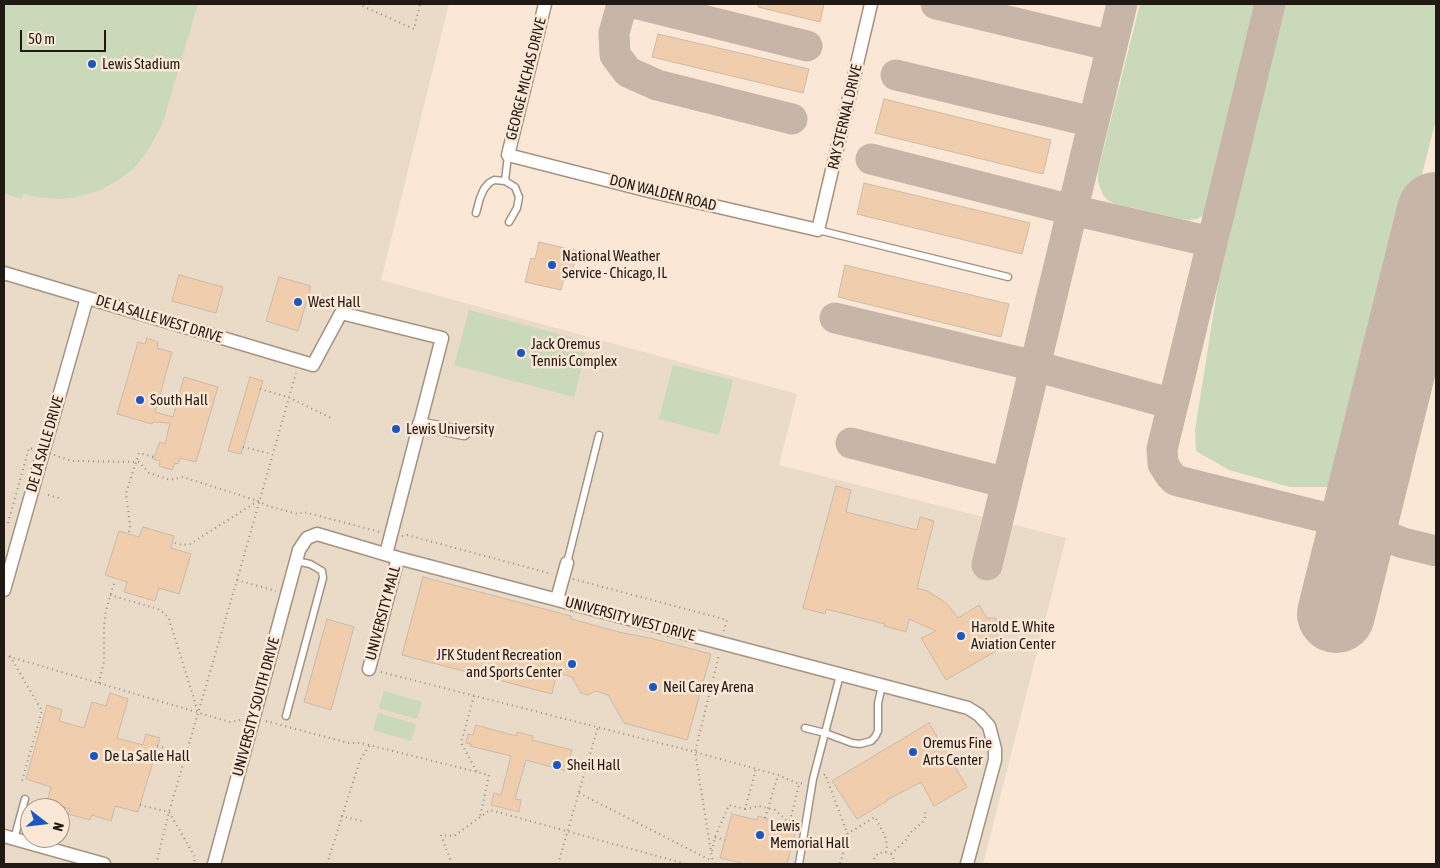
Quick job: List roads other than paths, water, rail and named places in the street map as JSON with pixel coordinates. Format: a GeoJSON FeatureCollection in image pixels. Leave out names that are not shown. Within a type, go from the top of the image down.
{"type":"FeatureCollection","features":[{"type":"Feature","properties":{"kind":"street","name":"GEORGE MICHAS DRIVE"},"geometry":{"type":"LineString","coordinates":[[508,154],[545,4]]}},
{"type":"Feature","properties":{"kind":"street","name":"RAY STERNAL DRIVE"},"geometry":{"type":"LineString","coordinates":[[818,230],[871,4]]}},
{"type":"Feature","properties":{"kind":"street","name":"DON WALDEN ROAD"},"geometry":{"type":"LineString","coordinates":[[508,154],[645,190],[818,230]]}},
{"type":"Feature","properties":{"kind":"street","name":"DE LA SALLE WEST DRIVE"},"geometry":{"type":"LineString","coordinates":[[4,273],[313,365]]}},
{"type":"Feature","properties":{"kind":"street","name":"DE LA SALLE DRIVE"},"geometry":{"type":"LineString","coordinates":[[4,590],[87,298]]}},
{"type":"Feature","properties":{"kind":"street","name":"UNIVERSITY MALL"},"geometry":{"type":"LineString","coordinates":[[313,365],[341,312],[442,338],[390,534],[392,556],[369,669]]}},
{"type":"Feature","properties":{"kind":"street"},"geometry":{"type":"LineString","coordinates":[[419,424],[464,433]]}},
{"type":"Feature","properties":{"kind":"street","name":"UNIVERSITY WEST DRIVE"},"geometry":{"type":"LineString","coordinates":[[297,555],[307,538],[317,534],[392,556],[968,708],[980,715],[989,726],[995,748],[992,772],[967,864]]}},
{"type":"Feature","properties":{"kind":"street","name":"UNIVERSITY SOUTH DRIVE"},"geometry":{"type":"LineString","coordinates":[[214,864],[297,555]]}},
{"type":"Feature","properties":{"kind":"street"},"geometry":{"type":"LineString","coordinates":[[557,600],[566,563]]}},
{"type":"Feature","properties":{"kind":"street"},"geometry":{"type":"LineString","coordinates":[[9,837],[104,864]]}},
{"type":"Feature","properties":{"kind":"lane"},"geometry":{"type":"LineString","coordinates":[[505,181],[508,154]]}},
{"type":"Feature","properties":{"kind":"lane"},"geometry":{"type":"LineString","coordinates":[[476,213],[480,198],[489,183],[494,180],[505,181],[515,187],[520,197],[517,208],[509,222]]}},
{"type":"Feature","properties":{"kind":"lane"},"geometry":{"type":"LineString","coordinates":[[818,230],[1008,278]]}},
{"type":"Feature","properties":{"kind":"lane"},"geometry":{"type":"LineString","coordinates":[[566,563],[599,435]]}},
{"type":"Feature","properties":{"kind":"lane"},"geometry":{"type":"LineString","coordinates":[[286,716],[323,578],[322,571],[297,555]]}},
{"type":"Feature","properties":{"kind":"lane"},"geometry":{"type":"LineString","coordinates":[[799,864],[813,779],[840,675]]}},
{"type":"Feature","properties":{"kind":"lane"},"geometry":{"type":"LineString","coordinates":[[805,728],[852,743],[860,744],[871,741],[878,731],[878,703],[882,686]]}},
{"type":"Feature","properties":{"kind":"lane"},"geometry":{"type":"LineString","coordinates":[[9,837],[20,811]]}},
{"type":"Feature","properties":{"kind":"place","name":"Lewis Stadium"},"geometry":{"type":"Point","coordinates":[92,64]}},
{"type":"Feature","properties":{"kind":"place","name":"National Weather Service - Chicago, IL"},"geometry":{"type":"Point","coordinates":[552,265]}},
{"type":"Feature","properties":{"kind":"place","name":"West Hall"},"geometry":{"type":"Point","coordinates":[298,302]}},
{"type":"Feature","properties":{"kind":"place","name":"Jack Oremus Tennis Complex"},"geometry":{"type":"Point","coordinates":[521,353]}},
{"type":"Feature","properties":{"kind":"place","name":"South Hall"},"geometry":{"type":"Point","coordinates":[140,400]}},
{"type":"Feature","properties":{"kind":"place","name":"Lewis University"},"geometry":{"type":"Point","coordinates":[396,429]}},
{"type":"Feature","properties":{"kind":"place","name":"Harold E. White Aviation Center"},"geometry":{"type":"Point","coordinates":[961,636]}},
{"type":"Feature","properties":{"kind":"place","name":"JFK Student Recreation and Sports Center"},"geometry":{"type":"Point","coordinates":[572,664]}},
{"type":"Feature","properties":{"kind":"place","name":"Neil Carey Arena"},"geometry":{"type":"Point","coordinates":[653,687]}},
{"type":"Feature","properties":{"kind":"place","name":"Oremus Fine Arts Center"},"geometry":{"type":"Point","coordinates":[913,752]}},
{"type":"Feature","properties":{"kind":"place","name":"De La Salle Hall"},"geometry":{"type":"Point","coordinates":[94,756]}},
{"type":"Feature","properties":{"kind":"place","name":"Sheil Hall"},"geometry":{"type":"Point","coordinates":[557,765]}},
{"type":"Feature","properties":{"kind":"place","name":"Lewis Memorial Hall"},"geometry":{"type":"Point","coordinates":[760,835]}}]}
